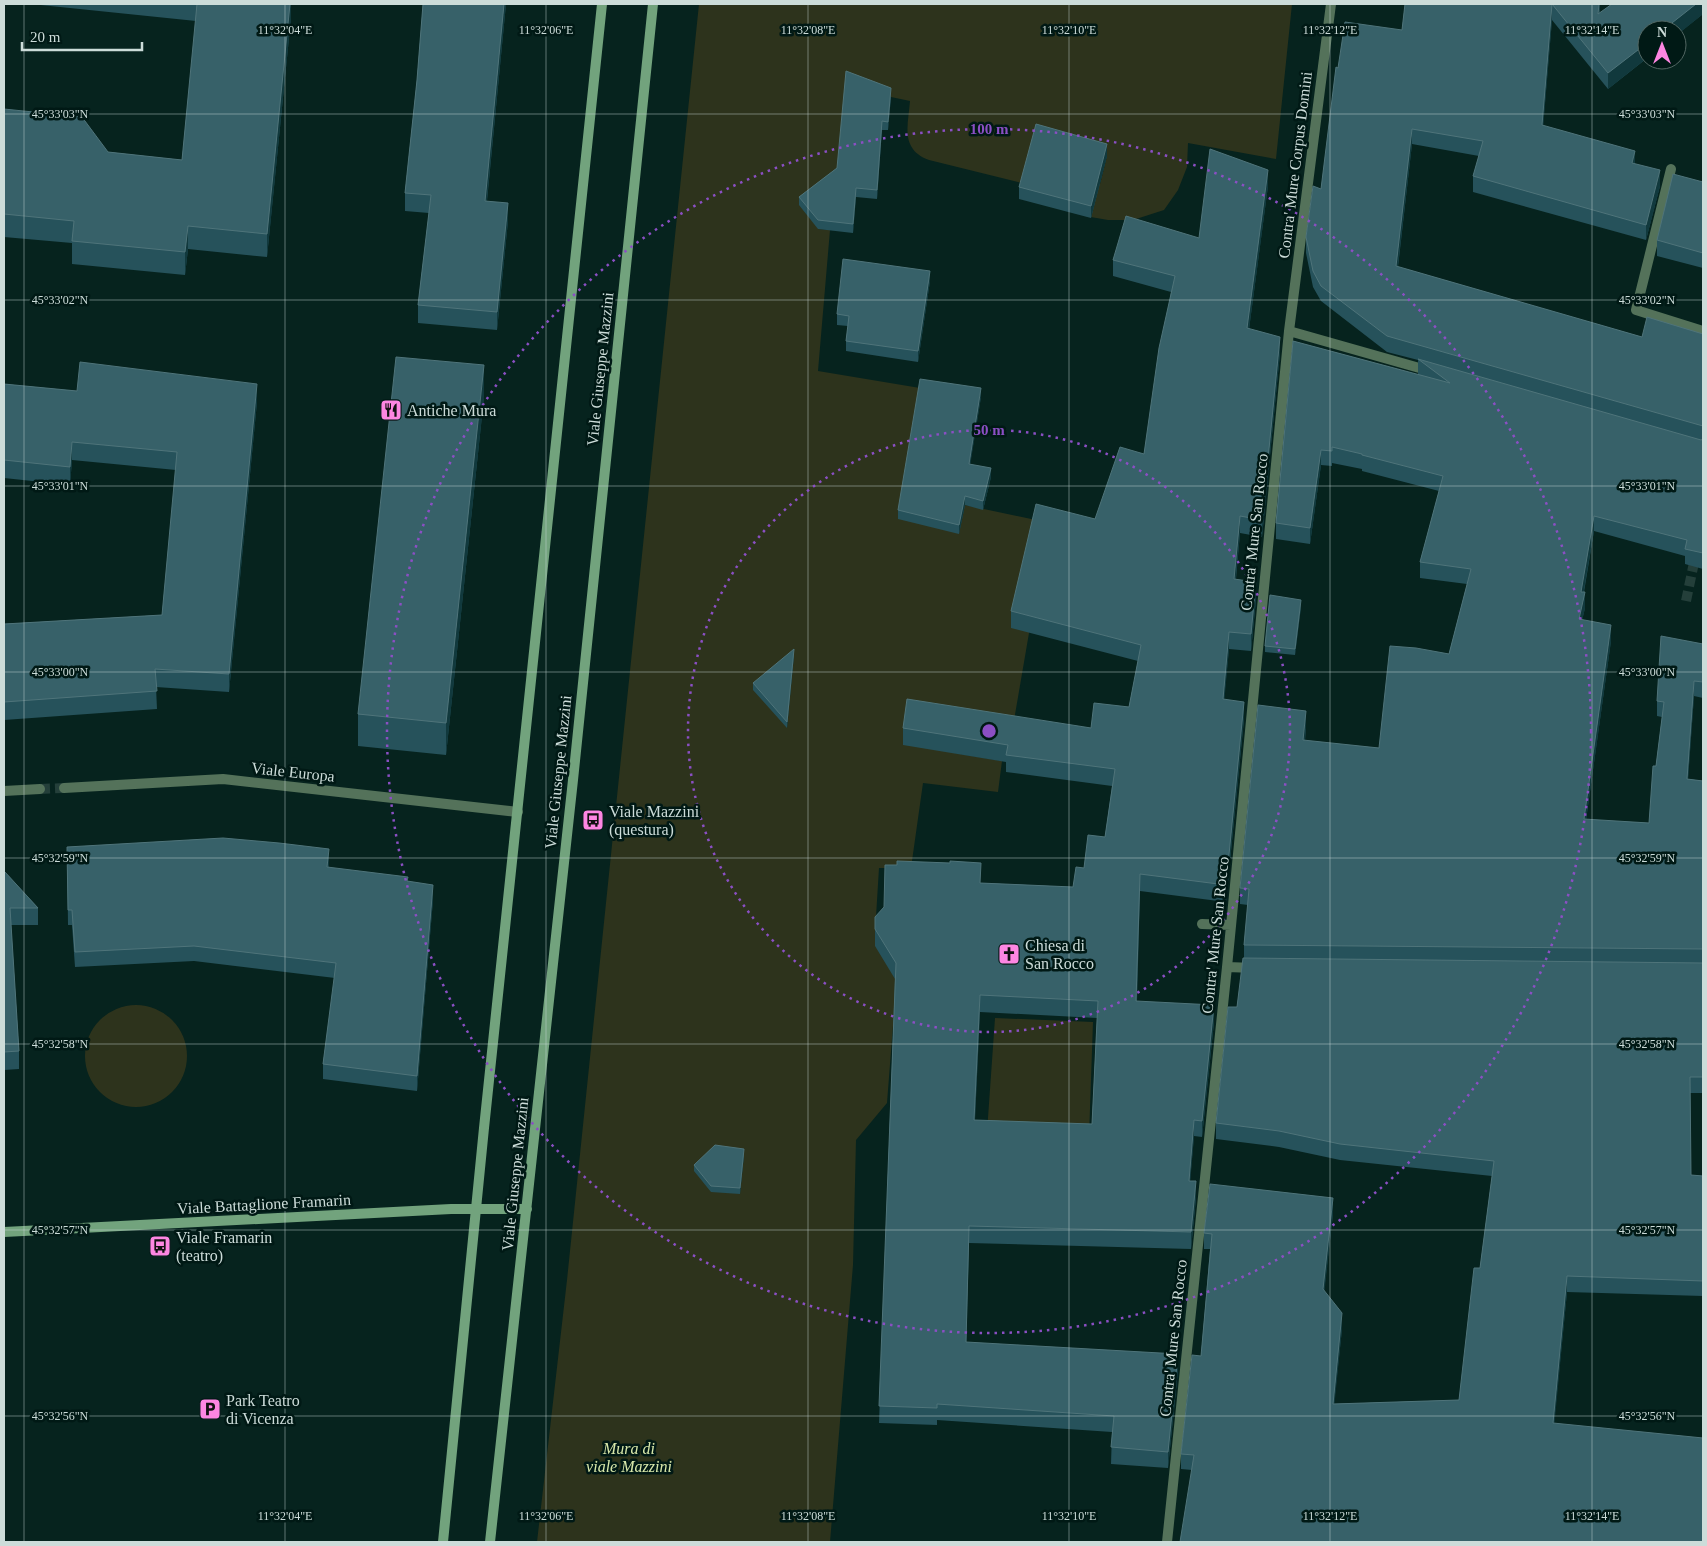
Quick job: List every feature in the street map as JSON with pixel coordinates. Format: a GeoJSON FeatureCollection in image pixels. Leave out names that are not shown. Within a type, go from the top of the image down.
{"type":"FeatureCollection","features":[{"type":"Feature","properties":{"kind":"main road"},"geometry":{"type":"LineString","coordinates":[[442,1542],[602,4]]}},
{"type":"Feature","properties":{"kind":"main road","name":"Viale Giuseppe Mazzini"},"geometry":{"type":"LineString","coordinates":[[490,1542],[653,4]]}},
{"type":"Feature","properties":{"kind":"main road","name":"Viale Battaglione Framarin"},"geometry":{"type":"LineString","coordinates":[[4,1232],[451,1208],[526,1209]]}},
{"type":"Feature","properties":{"kind":"street","name":"Contra' Mure Corpus Domini"},"geometry":{"type":"LineString","coordinates":[[1289,331],[1331,4]]}},
{"type":"Feature","properties":{"kind":"street"},"geometry":{"type":"LineString","coordinates":[[1671,169],[1636,310],[1703,331]]}},
{"type":"Feature","properties":{"kind":"street"},"geometry":{"type":"LineString","coordinates":[[1289,331],[1439,374]]}},
{"type":"Feature","properties":{"kind":"street","name":"Contra' Mure San Rocco"},"geometry":{"type":"LineString","coordinates":[[1167,1542],[1227,968],[1289,331]]}},
{"type":"Feature","properties":{"kind":"street","name":"Viale Europa"},"geometry":{"type":"LineString","coordinates":[[64,788],[223,779],[518,812]]}},
{"type":"Feature","properties":{"kind":"street"},"geometry":{"type":"LineString","coordinates":[[4,791],[40,789]]}},
{"type":"Feature","properties":{"kind":"street"},"geometry":{"type":"LineString","coordinates":[[1202,924],[1231,925]]}},
{"type":"Feature","properties":{"kind":"street"},"geometry":{"type":"LineString","coordinates":[[1227,968],[1266,968]]}},
{"type":"Feature","properties":{"kind":"green space","name":"Mura di viale Mazzini"},"geometry":{"type":"Polygon","coordinates":[[[699,4],[1292,4],[1276,159],[1188,143],[1187,167],[1178,190],[1164,210],[1133,220],[1108,220],[1085,216],[1093,184],[1100,184],[1107,156],[1022,183],[929,160],[914,150],[910,143],[907,128],[910,101],[891,97],[847,80],[835,189],[818,229],[830,230],[818,371],[920,388],[965,505],[1036,520],[1029,633],[1012,732],[955,753],[1002,761],[998,792],[923,783],[911,868],[879,868],[875,933],[899,964],[887,1103],[856,1140],[853,1265],[830,1542],[537,1542],[567,1280],[699,4]]]}},
{"type":"Feature","properties":{"kind":"green space"},"geometry":{"type":"Polygon","coordinates":[[[136,1005],[155,1009],[172,1020],[183,1037],[187,1056],[183,1075],[172,1092],[155,1103],[136,1107],[117,1103],[100,1092],[89,1075],[85,1056],[89,1037],[100,1020],[117,1009],[136,1005]]]}},
{"type":"Feature","properties":{"kind":"green space"},"geometry":{"type":"Polygon","coordinates":[[[995,1018],[1093,1022],[1089,1137],[987,1132],[995,1018]]]}},
{"type":"Feature","properties":{"kind":"building"},"geometry":{"type":"Polygon","coordinates":[[[197,4],[290,4],[267,234],[188,226],[185,252],[72,241],[74,221],[4,214],[4,109],[82,117],[108,152],[182,160],[197,4]]]}},
{"type":"Feature","properties":{"kind":"building"},"geometry":{"type":"Polygon","coordinates":[[[423,4],[504,4],[485,201],[508,203],[497,312],[418,305],[431,195],[405,193],[423,4]]]}},
{"type":"Feature","properties":{"kind":"building"},"geometry":{"type":"Polygon","coordinates":[[[1405,4],[1552,4],[1542,125],[1635,151],[1632,163],[1660,170],[1646,225],[1473,176],[1483,141],[1412,129],[1396,266],[1642,337],[1647,317],[1703,334],[1703,426],[1387,336],[1321,286],[1313,271],[1306,237],[1313,186],[1321,189],[1336,67],[1338,68],[1345,22],[1402,30],[1405,4]]]}},
{"type":"Feature","properties":{"kind":"building"},"geometry":{"type":"Polygon","coordinates":[[[1552,4],[1599,4],[1598,14],[1612,4],[1696,4],[1676,20],[1637,20],[1637,51],[1608,73],[1552,4]]]}},
{"type":"Feature","properties":{"kind":"building"},"geometry":{"type":"Polygon","coordinates":[[[846,71],[891,88],[888,122],[882,121],[877,190],[856,188],[853,224],[818,220],[799,197],[837,168],[846,71]]]}},
{"type":"Feature","properties":{"kind":"building"},"geometry":{"type":"Polygon","coordinates":[[[1036,124],[1107,144],[1091,206],[1019,187],[1036,124]]]}},
{"type":"Feature","properties":{"kind":"building"},"geometry":{"type":"Polygon","coordinates":[[[1210,149],[1268,170],[1247,328],[1280,337],[1262,520],[1240,516],[1234,579],[1256,582],[1251,634],[1229,632],[1223,699],[1244,702],[1226,885],[1140,874],[1136,1001],[1214,1005],[1202,1121],[1194,1120],[1189,1181],[1196,1181],[1191,1232],[969,1226],[966,1342],[1178,1354],[1168,1452],[1111,1447],[1114,1416],[937,1404],[937,1408],[879,1406],[896,963],[875,929],[875,917],[884,907],[885,865],[897,865],[897,861],[981,863],[980,883],[1073,887],[1076,867],[1084,868],[1088,835],[1105,837],[1115,769],[1006,755],[1008,745],[903,728],[907,699],[1091,728],[1094,703],[1129,707],[1141,645],[1011,611],[1036,504],[1095,519],[1120,447],[1144,454],[1159,348],[1175,276],[1113,260],[1126,216],[1199,238],[1210,149]],[[980,995],[974,1120],[1092,1124],[1098,1001],[980,995]]]}},
{"type":"Feature","properties":{"kind":"building"},"geometry":{"type":"Polygon","coordinates":[[[1673,174],[1703,182],[1703,253],[1657,240],[1673,174]]]}},
{"type":"Feature","properties":{"kind":"building"},"geometry":{"type":"Polygon","coordinates":[[[843,259],[930,271],[918,351],[846,341],[849,316],[837,314],[843,259]]]}},
{"type":"Feature","properties":{"kind":"building"},"geometry":{"type":"Polygon","coordinates":[[[1293,341],[1450,383],[1418,359],[1701,440],[1703,439],[1703,553],[1685,549],[1687,540],[1594,516],[1581,592],[1585,592],[1579,619],[1611,625],[1584,819],[1649,823],[1653,766],[1656,766],[1664,702],[1657,701],[1661,636],[1703,644],[1703,682],[1694,681],[1687,779],[1703,781],[1703,949],[1244,945],[1249,889],[1240,888],[1258,705],[1306,711],[1303,740],[1379,748],[1390,646],[1416,648],[1449,654],[1471,569],[1420,562],[1443,476],[1362,454],[1332,447],[1332,451],[1321,450],[1310,528],[1276,523],[1293,341]]]}},
{"type":"Feature","properties":{"kind":"building"},"geometry":{"type":"Polygon","coordinates":[[[396,357],[484,365],[446,723],[358,714],[396,357]]]}},
{"type":"Feature","properties":{"kind":"building"},"geometry":{"type":"Polygon","coordinates":[[[80,362],[257,384],[229,674],[155,669],[157,691],[4,702],[4,624],[162,615],[177,452],[72,442],[70,467],[4,460],[4,384],[77,391],[80,362]]]}},
{"type":"Feature","properties":{"kind":"building"},"geometry":{"type":"Polygon","coordinates":[[[920,379],[981,388],[969,464],[991,468],[983,501],[965,496],[959,525],[898,510],[920,379]]]}},
{"type":"Feature","properties":{"kind":"building"},"geometry":{"type":"Polygon","coordinates":[[[1270,595],[1301,600],[1295,649],[1265,646],[1270,595]]]}},
{"type":"Feature","properties":{"kind":"building"},"geometry":{"type":"Polygon","coordinates":[[[794,649],[787,722],[753,683],[794,649]]]}},
{"type":"Feature","properties":{"kind":"building"},"geometry":{"type":"Polygon","coordinates":[[[223,838],[329,849],[327,867],[408,877],[407,881],[433,885],[417,1076],[323,1064],[336,963],[194,946],[75,952],[72,910],[68,910],[67,847],[223,838]]]}},
{"type":"Feature","properties":{"kind":"building"},"geometry":{"type":"Polygon","coordinates":[[[4,872],[38,908],[10,908],[19,1051],[4,1052],[4,872]]]}},
{"type":"Feature","properties":{"kind":"building"},"geometry":{"type":"Polygon","coordinates":[[[1243,958],[1703,963],[1703,1077],[1690,1077],[1691,1175],[1703,1176],[1703,1281],[1567,1276],[1553,1423],[1703,1438],[1703,1542],[1180,1542],[1194,1455],[1181,1454],[1192,1355],[1201,1356],[1212,1234],[1204,1233],[1210,1184],[1333,1198],[1323,1289],[1342,1313],[1333,1404],[1459,1400],[1474,1268],[1480,1268],[1494,1161],[1340,1144],[1279,1131],[1216,1123],[1228,1007],[1237,1007],[1243,958]]]}},
{"type":"Feature","properties":{"kind":"building"},"geometry":{"type":"Polygon","coordinates":[[[715,1145],[744,1149],[740,1188],[711,1186],[694,1165],[715,1145]]]}},
{"type":"Feature","properties":{"kind":"tunnel"},"geometry":{"type":"LineString","coordinates":[[1686,601],[1696,553]]}},
{"type":"Feature","properties":{"kind":"tunnel"},"geometry":{"type":"LineString","coordinates":[[40,789],[64,788]]}},
{"type":"Feature","properties":{"kind":"place","name":"Antiche Mura"},"geometry":{"type":"Point","coordinates":[391,410]}},
{"type":"Feature","properties":{"kind":"place","name":"Viale Mazzini (questura)"},"geometry":{"type":"Point","coordinates":[593,820]}},
{"type":"Feature","properties":{"kind":"place","name":"Chiesa di San Rocco"},"geometry":{"type":"Point","coordinates":[1009,954]}},
{"type":"Feature","properties":{"kind":"place","name":"Viale Framarin (teatro)"},"geometry":{"type":"Point","coordinates":[160,1246]}},
{"type":"Feature","properties":{"kind":"place","name":"Park Teatro di Vicenza"},"geometry":{"type":"Point","coordinates":[210,1409]}}]}
